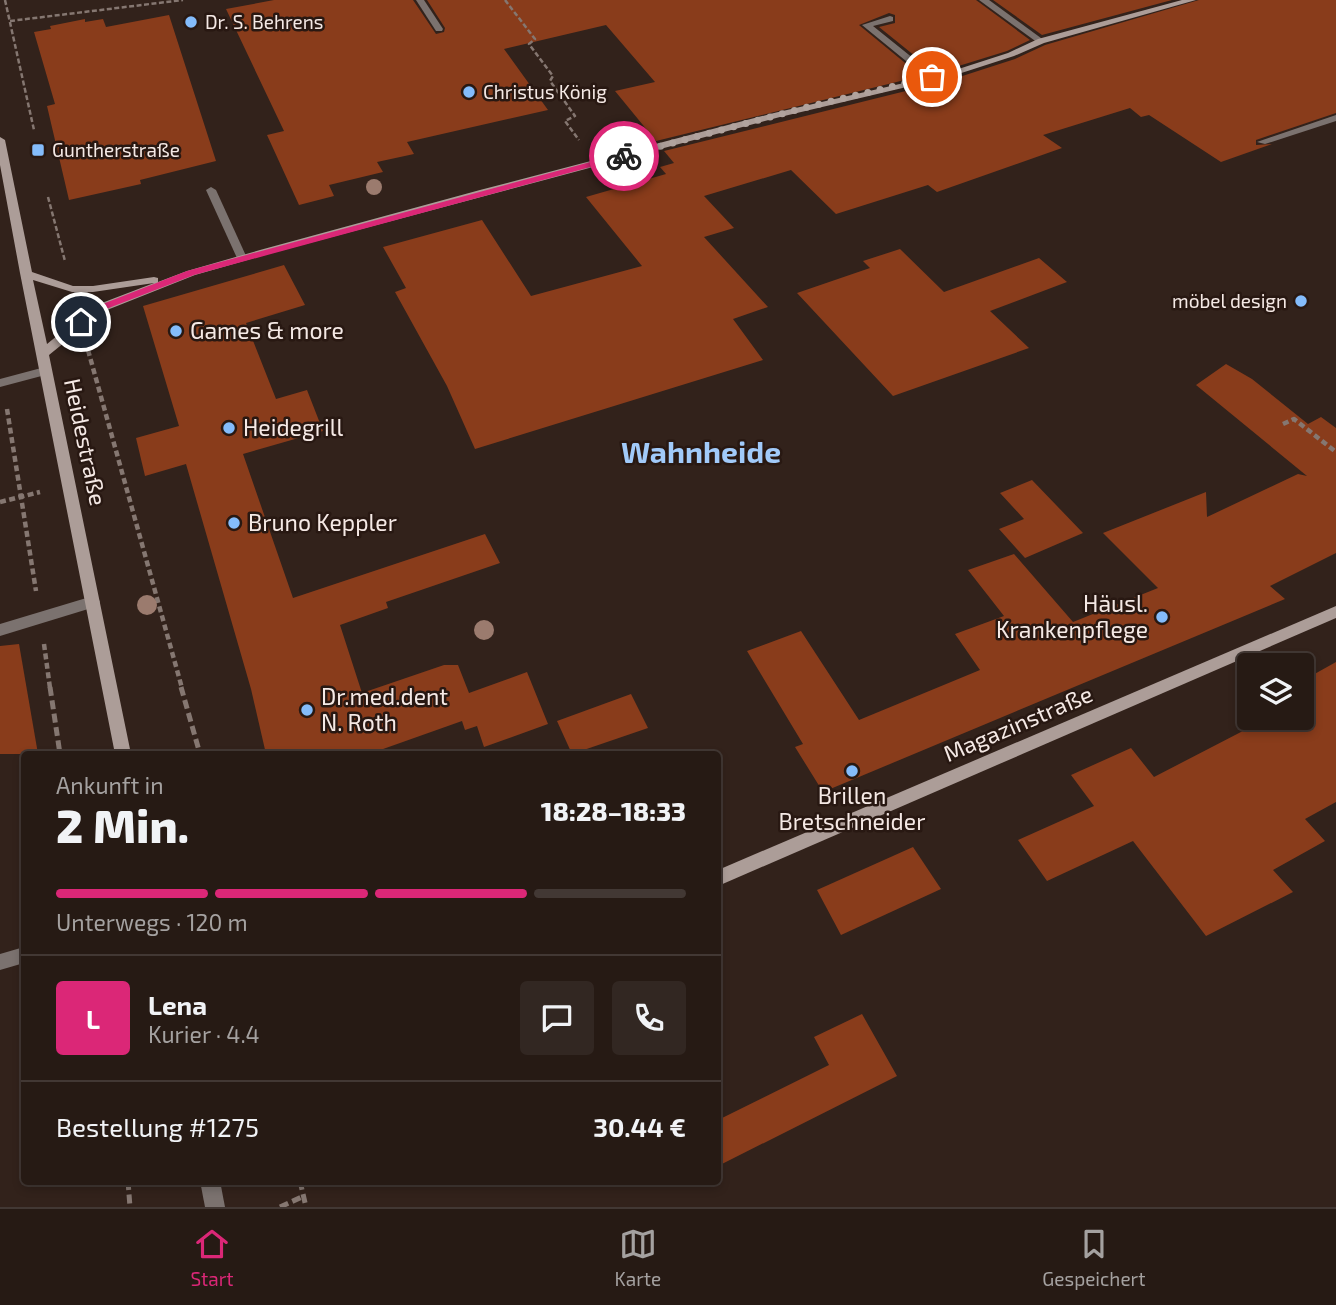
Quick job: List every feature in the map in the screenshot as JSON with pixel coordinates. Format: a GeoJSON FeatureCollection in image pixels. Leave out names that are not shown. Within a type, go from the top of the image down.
{"type":"FeatureCollection","features":[{"type":"Feature","properties":{"kind":"main road"},"geometry":{"type":"LineString","coordinates":[[42,354],[98,309],[191,273],[811,106],[932,77],[1018,53],[1041,41],[1192,0]]}},
{"type":"Feature","properties":{"kind":"main road","name":"Heidestraße"},"geometry":{"type":"LineString","coordinates":[[0,140],[123,751]]}},
{"type":"Feature","properties":{"kind":"main road"},"geometry":{"type":"LineString","coordinates":[[25,273],[72,289],[93,289],[191,273]]}},
{"type":"Feature","properties":{"kind":"main road","name":"Magazinstraße"},"geometry":{"type":"LineString","coordinates":[[721,877],[1336,611]]}},
{"type":"Feature","properties":{"kind":"street"},"geometry":{"type":"LineString","coordinates":[[420,0],[439,29]]}},
{"type":"Feature","properties":{"kind":"street"},"geometry":{"type":"LineString","coordinates":[[982,0],[1041,41]]}},
{"type":"Feature","properties":{"kind":"street"},"geometry":{"type":"LineString","coordinates":[[890,19],[866,26],[932,77]]}},
{"type":"Feature","properties":{"kind":"street"},"geometry":{"type":"LineString","coordinates":[[1262,142],[1336,118]]}},
{"type":"Feature","properties":{"kind":"street"},"geometry":{"type":"LineString","coordinates":[[211,190],[242,258]]}},
{"type":"Feature","properties":{"kind":"street"},"geometry":{"type":"LineString","coordinates":[[2,382],[45,371]]}},
{"type":"Feature","properties":{"kind":"street"},"geometry":{"type":"LineString","coordinates":[[0,630],[93,602]]}},
{"type":"Feature","properties":{"kind":"street"},"geometry":{"type":"LineString","coordinates":[[0,962],[21,956]]}},
{"type":"Feature","properties":{"kind":"street"},"geometry":{"type":"LineString","coordinates":[[211,1185],[215,1207]]}},
{"type":"Feature","properties":{"kind":"path"},"geometry":{"type":"LineString","coordinates":[[5,0],[34,130]]}},
{"type":"Feature","properties":{"kind":"path"},"geometry":{"type":"LineString","coordinates":[[10,22],[183,0]]}},
{"type":"Feature","properties":{"kind":"path"},"geometry":{"type":"LineString","coordinates":[[505,0],[535,39],[529,44],[553,76],[550,81],[576,116],[565,121],[597,163]]}},
{"type":"Feature","properties":{"kind":"path"},"geometry":{"type":"LineString","coordinates":[[48,197],[72,289]]}},
{"type":"Feature","properties":{"kind":"path"},"geometry":{"type":"LineString","coordinates":[[81,322],[199,751]]}},
{"type":"Feature","properties":{"kind":"path"},"geometry":{"type":"LineString","coordinates":[[2,382],[60,751]]}},
{"type":"Feature","properties":{"kind":"path"},"geometry":{"type":"LineString","coordinates":[[1283,424],[1294,419],[1336,452]]}},
{"type":"Feature","properties":{"kind":"path"},"geometry":{"type":"LineString","coordinates":[[0,502],[69,484]]}},
{"type":"Feature","properties":{"kind":"path"},"geometry":{"type":"LineString","coordinates":[[128,1185],[130,1207]]}},
{"type":"Feature","properties":{"kind":"path"},"geometry":{"type":"LineString","coordinates":[[301,1185],[306,1207]]}},
{"type":"Feature","properties":{"kind":"path"},"geometry":{"type":"LineString","coordinates":[[280,1207],[304,1196]]}},
{"type":"Feature","properties":{"kind":"building"},"geometry":{"type":"Polygon","coordinates":[[[274,0],[413,0],[436,34],[444,32],[445,28],[427,0],[976,0],[1030,40],[1007,51],[936,73],[879,27],[895,23],[895,15],[889,13],[859,25],[921,76],[656,141],[615,91],[655,82],[606,25],[504,49],[548,110],[407,142],[414,154],[377,162],[383,172],[329,185],[334,196],[299,205],[267,135],[284,131],[226,9],[274,0]]]}},
{"type":"Feature","properties":{"kind":"building"},"geometry":{"type":"Polygon","coordinates":[[[993,0],[1172,0],[1042,35],[993,0]]]}},
{"type":"Feature","properties":{"kind":"building"},"geometry":{"type":"Polygon","coordinates":[[[1199,0],[1336,0],[1336,113],[1256,140],[1256,145],[1272,144],[1221,162],[1149,115],[1141,117],[1130,108],[1043,135],[1062,148],[937,192],[928,185],[836,214],[791,170],[704,196],[734,228],[704,237],[768,307],[733,319],[763,360],[475,449],[447,386],[395,292],[406,288],[383,247],[482,220],[531,296],[642,266],[586,197],[666,174],[660,167],[674,163],[664,151],[950,80],[1015,59],[1045,45],[1199,0]]]}},
{"type":"Feature","properties":{"kind":"building"},"geometry":{"type":"Polygon","coordinates":[[[169,15],[216,161],[140,180],[141,184],[69,200],[47,106],[55,104],[34,32],[85,19],[85,22],[103,19],[106,27],[169,15]]]}},
{"type":"Feature","properties":{"kind":"building"},"geometry":{"type":"Polygon","coordinates":[[[900,249],[944,292],[1039,258],[1067,282],[990,311],[1029,348],[893,396],[797,293],[870,268],[863,261],[900,249]]]}},
{"type":"Feature","properties":{"kind":"building"},"geometry":{"type":"Polygon","coordinates":[[[284,265],[305,305],[246,323],[276,399],[307,390],[323,431],[243,454],[293,598],[485,534],[500,563],[386,602],[388,608],[340,625],[362,693],[444,665],[458,665],[469,693],[527,672],[548,724],[484,747],[477,726],[465,730],[462,721],[377,751],[265,751],[251,689],[186,464],[145,476],[136,438],[179,426],[143,306],[284,265]]]}},
{"type":"Feature","properties":{"kind":"building"},"geometry":{"type":"Polygon","coordinates":[[[1226,364],[1252,379],[1308,424],[1321,417],[1336,428],[1336,553],[1270,586],[1285,599],[823,792],[795,747],[803,744],[747,651],[801,631],[859,720],[980,670],[955,634],[1004,616],[968,570],[1014,554],[1073,622],[1158,588],[1103,533],[1206,492],[1207,517],[1298,474],[1307,476],[1196,385],[1226,364]]]}},
{"type":"Feature","properties":{"kind":"building"},"geometry":{"type":"Polygon","coordinates":[[[1032,480],[1083,533],[1025,558],[999,529],[1024,519],[1000,493],[1032,480]]]}},
{"type":"Feature","properties":{"kind":"building"},"geometry":{"type":"Polygon","coordinates":[[[19,644],[37,751],[0,754],[0,646],[19,644]]]}},
{"type":"Feature","properties":{"kind":"building"},"geometry":{"type":"Polygon","coordinates":[[[1336,662],[1336,802],[1305,819],[1325,841],[1273,870],[1293,892],[1206,936],[1133,841],[1047,881],[1018,840],[1094,806],[1071,775],[1131,748],[1154,777],[1245,730],[1314,730],[1314,674],[1336,662]]]}},
{"type":"Feature","properties":{"kind":"building"},"geometry":{"type":"Polygon","coordinates":[[[631,694],[648,728],[581,751],[571,751],[557,721],[631,694]]]}},
{"type":"Feature","properties":{"kind":"building"},"geometry":{"type":"Polygon","coordinates":[[[913,847],[941,889],[841,935],[817,890],[913,847]]]}},
{"type":"Feature","properties":{"kind":"building"},"geometry":{"type":"Polygon","coordinates":[[[862,1014],[897,1076],[721,1164],[721,1119],[829,1065],[814,1037],[862,1014]]]}},
{"type":"Feature","properties":{"kind":"way so far"},"geometry":{"type":"LineString","coordinates":[[624,156],[932,77]]}},
{"type":"Feature","properties":{"kind":"place","name":"Dr. S. Behrens"},"geometry":{"type":"Point","coordinates":[191,22]}},
{"type":"Feature","properties":{"kind":"place","name":"Christus König"},"geometry":{"type":"Point","coordinates":[469,92]}},
{"type":"Feature","properties":{"kind":"place","name":"Guntherstraße"},"geometry":{"type":"Point","coordinates":[38,150]}},
{"type":"Feature","properties":{"kind":"place","name":"möbel design"},"geometry":{"type":"Point","coordinates":[1301,301]}},
{"type":"Feature","properties":{"kind":"place","name":"Games & more"},"geometry":{"type":"Point","coordinates":[176,331]}},
{"type":"Feature","properties":{"kind":"place","name":"Heidegrill"},"geometry":{"type":"Point","coordinates":[229,428]}},
{"type":"Feature","properties":{"kind":"place","name":"Bruno Keppler"},"geometry":{"type":"Point","coordinates":[234,523]}},
{"type":"Feature","properties":{"kind":"place","name":"Häusl. Krankenpflege"},"geometry":{"type":"Point","coordinates":[1162,617]}},
{"type":"Feature","properties":{"kind":"place","name":"Dr.med.dent N. Roth"},"geometry":{"type":"Point","coordinates":[307,710]}},
{"type":"Feature","properties":{"kind":"place","name":"Brillen Bretschneider"},"geometry":{"type":"Point","coordinates":[852,771]}},
{"type":"Feature","properties":{"kind":"district","name":"Wahnheide"},"geometry":{"type":"Point","coordinates":[701,453]}},
{"type":"Feature","properties":{"kind":"route"},"geometry":{"type":"LineString","coordinates":[[81,322],[98,309],[191,273],[456,199],[624,156]]}}]}
